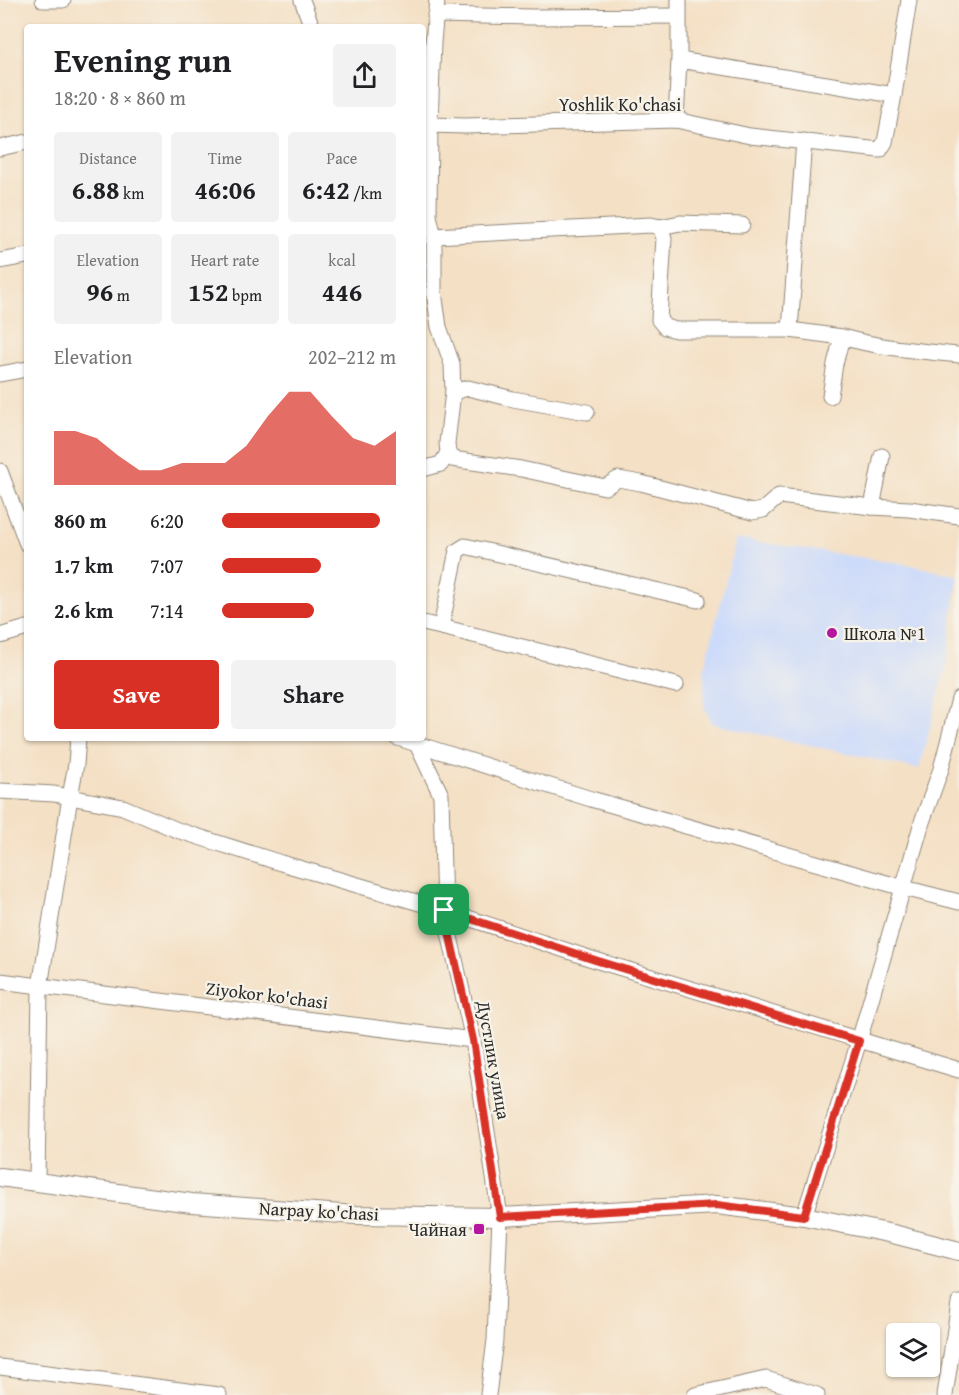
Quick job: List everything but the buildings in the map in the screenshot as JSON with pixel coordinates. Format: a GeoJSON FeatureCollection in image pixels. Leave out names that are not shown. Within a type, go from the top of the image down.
{"type":"FeatureCollection","features":[{"type":"Feature","properties":{"kind":"main road","name":"Narpay ko'chasi"},"geometry":{"type":"LineString","coordinates":[[0,1177],[192,1203],[356,1215],[500,1217],[717,1205],[804,1216],[893,1234],[959,1251]]}},
{"type":"Feature","properties":{"kind":"street"},"geometry":{"type":"LineString","coordinates":[[43,0],[63,0]]}},
{"type":"Feature","properties":{"kind":"street"},"geometry":{"type":"LineString","coordinates":[[302,0],[311,24]]}},
{"type":"Feature","properties":{"kind":"street"},"geometry":{"type":"LineString","coordinates":[[676,120],[679,0]]}},
{"type":"Feature","properties":{"kind":"street"},"geometry":{"type":"LineString","coordinates":[[679,60],[894,95],[909,0]]}},
{"type":"Feature","properties":{"kind":"street"},"geometry":{"type":"LineString","coordinates":[[678,16],[532,17],[436,7],[428,36],[430,125],[426,216],[434,236],[434,292],[439,327],[453,364],[448,453],[452,459],[522,469],[605,487],[618,479],[641,483],[752,512],[763,510],[779,496],[959,516]]}},
{"type":"Feature","properties":{"kind":"street","name":"Yoshlik Ko'chasi"},"geometry":{"type":"LineString","coordinates":[[430,125],[676,120],[750,136],[880,150],[885,142],[894,95]]}},
{"type":"Feature","properties":{"kind":"street"},"geometry":{"type":"LineString","coordinates":[[790,330],[804,141]]}},
{"type":"Feature","properties":{"kind":"street"},"geometry":{"type":"LineString","coordinates":[[0,148],[24,143]]}},
{"type":"Feature","properties":{"kind":"street"},"geometry":{"type":"LineString","coordinates":[[434,236],[640,225],[660,227],[680,223],[742,225]]}},
{"type":"Feature","properties":{"kind":"street"},"geometry":{"type":"LineString","coordinates":[[660,227],[664,238],[659,320],[665,327],[676,330],[790,330],[861,343],[959,355]]}},
{"type":"Feature","properties":{"kind":"street"},"geometry":{"type":"LineString","coordinates":[[0,261],[24,257]]}},
{"type":"Feature","properties":{"kind":"street"},"geometry":{"type":"LineString","coordinates":[[830,396],[842,338]]}},
{"type":"Feature","properties":{"kind":"street"},"geometry":{"type":"LineString","coordinates":[[0,374],[24,370]]}},
{"type":"Feature","properties":{"kind":"street"},"geometry":{"type":"LineString","coordinates":[[453,392],[468,388],[513,399],[587,412]]}},
{"type":"Feature","properties":{"kind":"street"},"geometry":{"type":"LineString","coordinates":[[426,468],[441,464],[448,453]]}},
{"type":"Feature","properties":{"kind":"street"},"geometry":{"type":"LineString","coordinates":[[872,507],[882,456]]}},
{"type":"Feature","properties":{"kind":"street"},"geometry":{"type":"LineString","coordinates":[[0,471],[5,498],[24,538]]}},
{"type":"Feature","properties":{"kind":"street"},"geometry":{"type":"LineString","coordinates":[[441,627],[457,551],[465,546],[699,600]]}},
{"type":"Feature","properties":{"kind":"street"},"geometry":{"type":"LineString","coordinates":[[426,624],[676,685]]}},
{"type":"Feature","properties":{"kind":"street"},"geometry":{"type":"LineString","coordinates":[[0,636],[24,629]]}},
{"type":"Feature","properties":{"kind":"street"},"geometry":{"type":"LineString","coordinates":[[804,1216],[859,1041],[922,822],[941,769],[959,699]]}},
{"type":"Feature","properties":{"kind":"street"},"geometry":{"type":"LineString","coordinates":[[37,1181],[40,987],[78,741]]}},
{"type":"Feature","properties":{"kind":"street","name":"Дустлик улица"},"geometry":{"type":"LineString","coordinates":[[415,741],[441,795],[444,910],[473,1040],[500,1217],[495,1340],[488,1395]]}},
{"type":"Feature","properties":{"kind":"street"},"geometry":{"type":"LineString","coordinates":[[418,741],[591,799],[959,902]]}},
{"type":"Feature","properties":{"kind":"street"},"geometry":{"type":"LineString","coordinates":[[0,791],[54,794],[123,807],[177,830],[281,863],[444,910],[595,960],[959,1070]]}},
{"type":"Feature","properties":{"kind":"street","name":"Ziyokor ko'chasi"},"geometry":{"type":"LineString","coordinates":[[0,981],[473,1040]]}},
{"type":"Feature","properties":{"kind":"street"},"geometry":{"type":"LineString","coordinates":[[945,1395],[959,1303]]}},
{"type":"Feature","properties":{"kind":"street"},"geometry":{"type":"LineString","coordinates":[[0,1368],[170,1392],[219,1395]]}},
{"type":"Feature","properties":{"kind":"street"},"geometry":{"type":"LineString","coordinates":[[695,1395],[766,1379],[817,1395]]}},
{"type":"Feature","properties":{"kind":"shaded area","name":"Школа №1"},"geometry":{"type":"Polygon","coordinates":[[[736,539],[906,564],[958,576],[947,663],[919,769],[713,724],[704,707],[704,670],[736,539]]]}},
{"type":"Feature","properties":{"kind":"place","name":"Школа №1"},"geometry":{"type":"Point","coordinates":[832,633]}},
{"type":"Feature","properties":{"kind":"place","name":"Чайная"},"geometry":{"type":"Point","coordinates":[479,1229]}},
{"type":"Feature","properties":{"kind":"route"},"geometry":{"type":"LineString","coordinates":[[444,910],[595,960],[859,1041],[804,1216],[717,1205],[500,1217],[473,1040],[444,910]]}}]}
